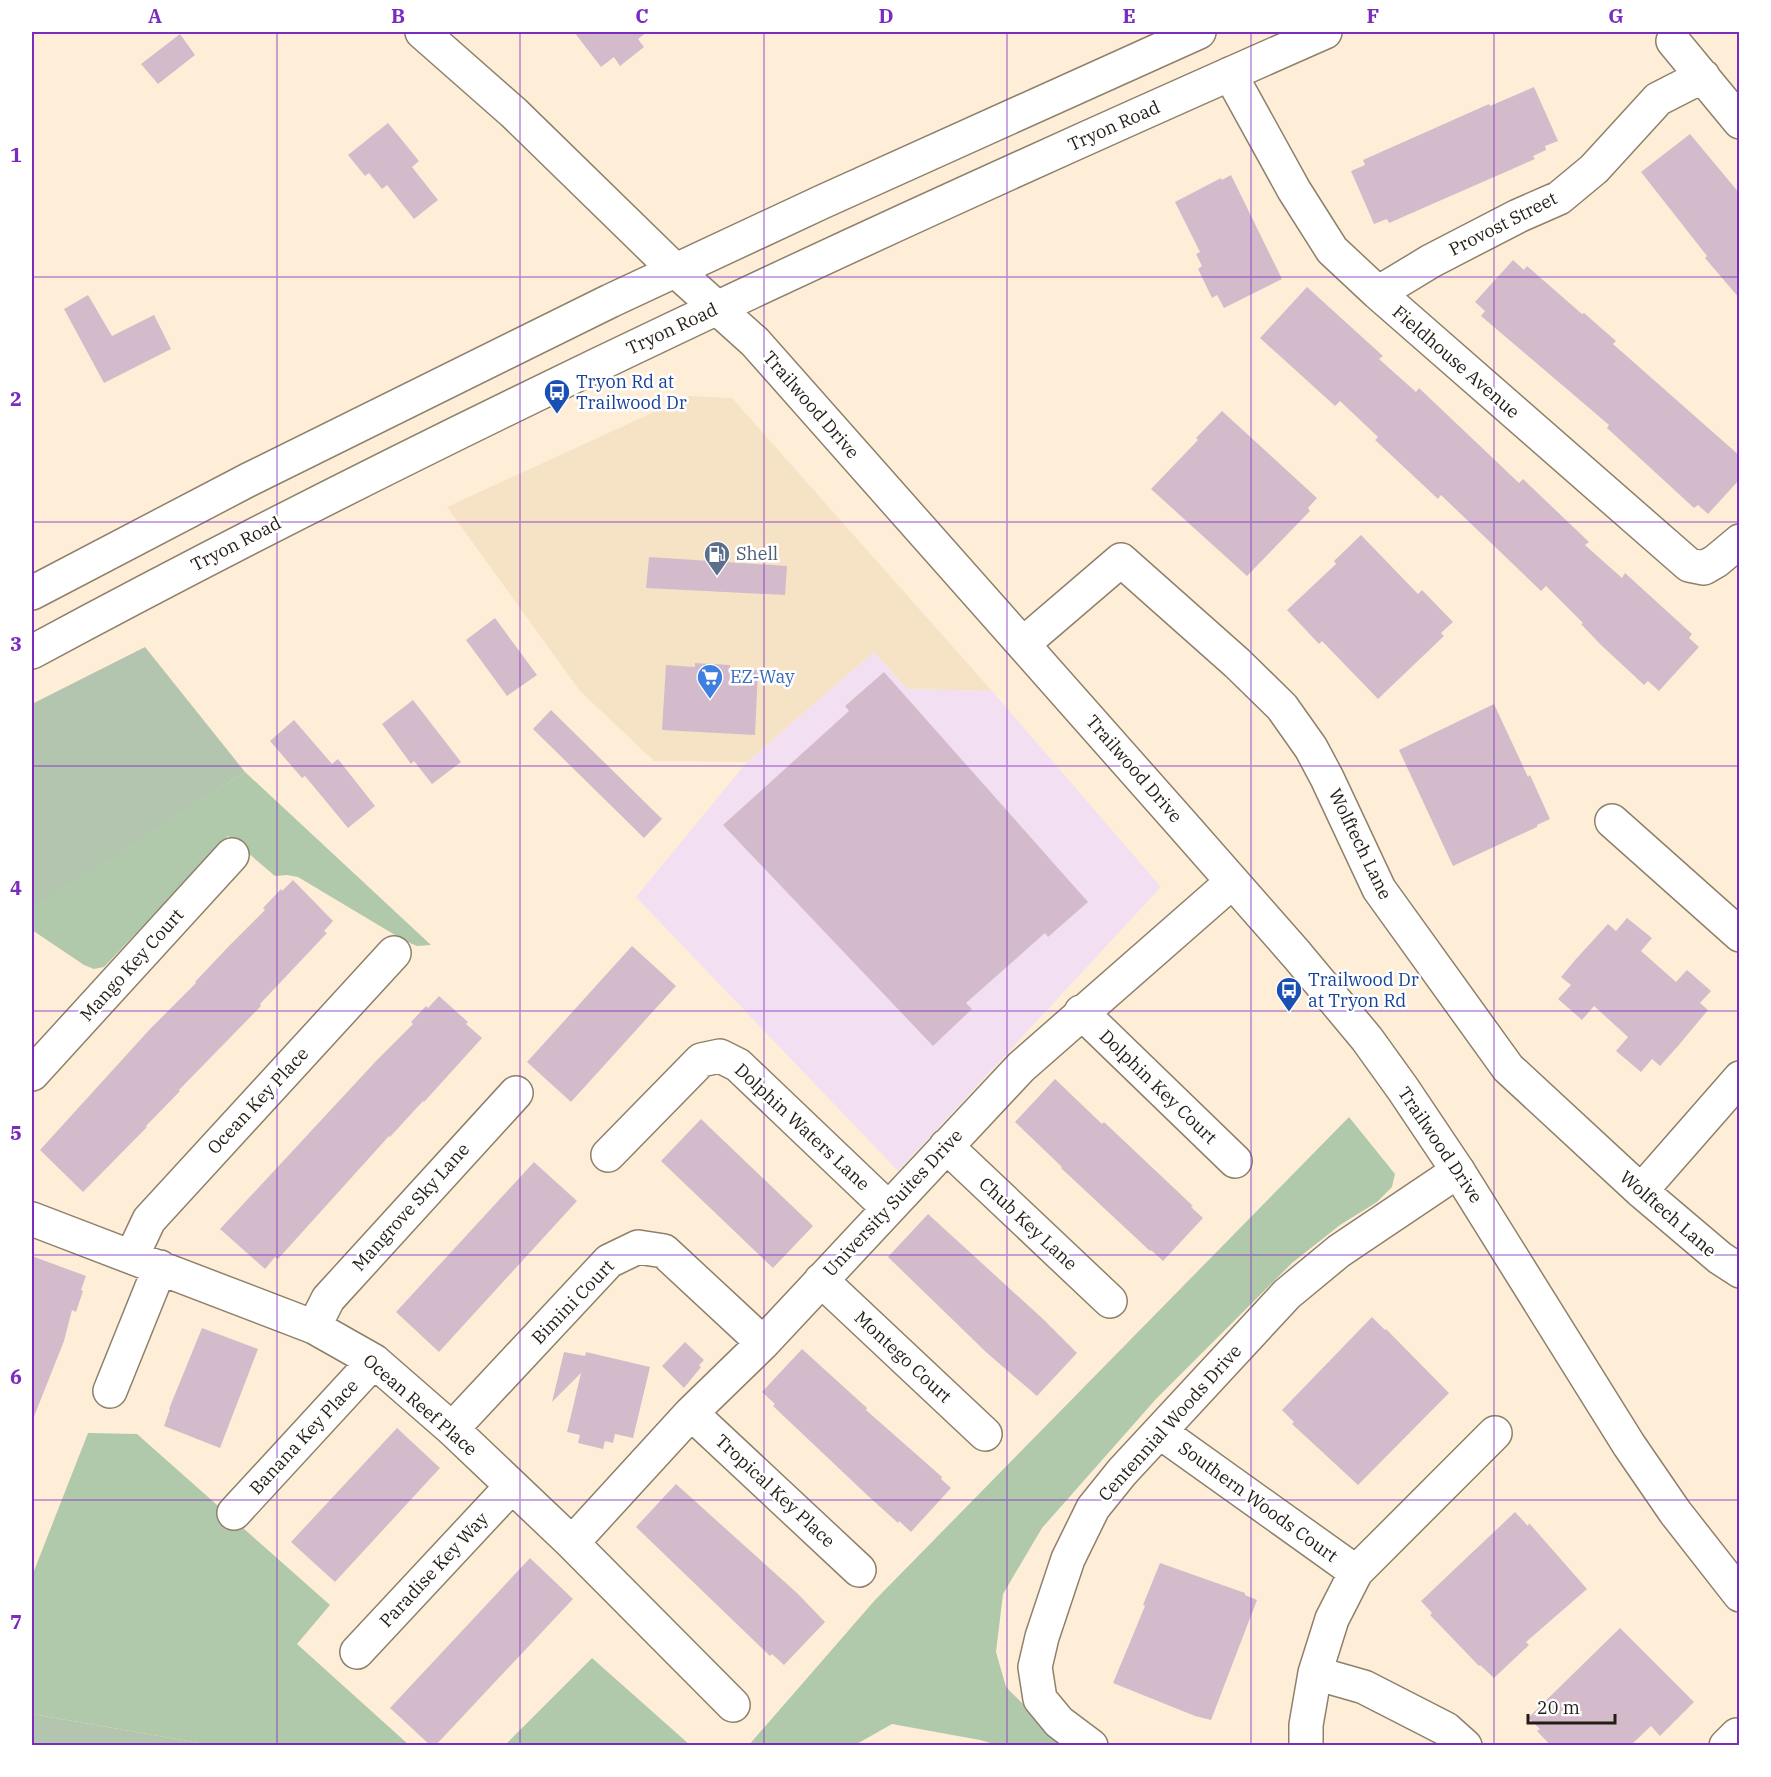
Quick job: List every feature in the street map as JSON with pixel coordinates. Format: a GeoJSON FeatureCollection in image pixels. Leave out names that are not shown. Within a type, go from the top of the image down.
{"type":"FeatureCollection","features":[{"type":"Feature","properties":{"kind":"street","name":"Trailwood Drive"},"geometry":{"type":"LineString","coordinates":[[422,32],[514,113],[675,270],[755,342],[1297,955],[1366,1039],[1403,1089],[1458,1171],[1629,1444],[1675,1512],[1740,1595]]}},
{"type":"Feature","properties":{"kind":"street"},"geometry":{"type":"LineString","coordinates":[[32,593],[248,480],[675,270],[1199,32]]}},
{"type":"Feature","properties":{"kind":"street","name":"Tryon Road"},"geometry":{"type":"LineString","coordinates":[[32,652],[351,485],[561,380],[1325,32]]}},
{"type":"Feature","properties":{"kind":"street"},"geometry":{"type":"LineString","coordinates":[[1673,41],[1740,122]]}},
{"type":"Feature","properties":{"kind":"street","name":"Fieldhouse Avenue"},"geometry":{"type":"LineString","coordinates":[[1230,74],[1294,190],[1332,250],[1378,293],[1689,566],[1704,568],[1740,541]]}},
{"type":"Feature","properties":{"kind":"street","name":"Provost Street"},"geometry":{"type":"LineString","coordinates":[[1378,293],[1431,261],[1518,216],[1559,198],[1594,169],[1658,99],[1703,76]]}},
{"type":"Feature","properties":{"kind":"street","name":"Wolftech Lane"},"geometry":{"type":"LineString","coordinates":[[1023,644],[1121,560],[1237,663],[1282,708],[1311,748],[1327,778],[1379,890],[1508,1068],[1641,1191],[1720,1258],[1740,1271]]}},
{"type":"Feature","properties":{"kind":"street"},"geometry":{"type":"LineString","coordinates":[[1612,821],[1740,935]]}},
{"type":"Feature","properties":{"kind":"street","name":"Mango Key Court"},"geometry":{"type":"LineString","coordinates":[[32,1074],[232,855]]}},
{"type":"Feature","properties":{"kind":"street","name":"University Suites Drive"},"geometry":{"type":"LineString","coordinates":[[572,1543],[691,1413],[763,1343],[1021,1066],[1232,882]]}},
{"type":"Feature","properties":{"kind":"street","name":"Ocean Key Place"},"geometry":{"type":"LineString","coordinates":[[110,1391],[146,1261],[149,1220],[394,953]]}},
{"type":"Feature","properties":{"kind":"street","name":"Dolphin Key Court"},"geometry":{"type":"LineString","coordinates":[[1081,1012],[1235,1161]]}},
{"type":"Feature","properties":{"kind":"street","name":"Dolphin Waters Lane"},"geometry":{"type":"LineString","coordinates":[[608,1155],[701,1060],[720,1056],[738,1065],[888,1208]]}},
{"type":"Feature","properties":{"kind":"street"},"geometry":{"type":"LineString","coordinates":[[1641,1191],[1740,1078]]}},
{"type":"Feature","properties":{"kind":"street","name":"Mangrove Sky Lane"},"geometry":{"type":"LineString","coordinates":[[314,1327],[328,1299],[516,1093]]}},
{"type":"Feature","properties":{"kind":"street","name":"Chub Key Lane"},"geometry":{"type":"LineString","coordinates":[[946,1146],[1110,1301]]}},
{"type":"Feature","properties":{"kind":"street","name":"Centennial Woods Drive"},"geometry":{"type":"LineString","coordinates":[[1090,1746],[1059,1722],[1040,1699],[1035,1668],[1042,1637],[1068,1559],[1093,1508],[1122,1472],[1287,1294],[1339,1251],[1458,1171]]}},
{"type":"Feature","properties":{"kind":"street","name":"Ocean Reef Place"},"geometry":{"type":"LineString","coordinates":[[32,1219],[314,1327],[375,1361],[453,1429],[572,1543],[733,1705]]}},
{"type":"Feature","properties":{"kind":"street","name":"Bimini Court"},"geometry":{"type":"LineString","coordinates":[[453,1429],[609,1261],[638,1247],[664,1251],[763,1343]]}},
{"type":"Feature","properties":{"kind":"street","name":"Montego Court"},"geometry":{"type":"LineString","coordinates":[[821,1280],[986,1434]]}},
{"type":"Feature","properties":{"kind":"street","name":"Banana Key Place"},"geometry":{"type":"LineString","coordinates":[[234,1513],[375,1361]]}},
{"type":"Feature","properties":{"kind":"street","name":"Tropical Key Place"},"geometry":{"type":"LineString","coordinates":[[691,1413],[859,1570]]}},
{"type":"Feature","properties":{"kind":"street","name":"Southern Woods Court"},"geometry":{"type":"LineString","coordinates":[[1160,1432],[1356,1572]]}},
{"type":"Feature","properties":{"kind":"street"},"geometry":{"type":"LineString","coordinates":[[1306,1746],[1306,1725],[1315,1673],[1332,1619],[1356,1572],[1495,1433]]}},
{"type":"Feature","properties":{"kind":"street","name":"Paradise Key Way"},"geometry":{"type":"LineString","coordinates":[[357,1652],[512,1487]]}},
{"type":"Feature","properties":{"kind":"street"},"geometry":{"type":"LineString","coordinates":[[1315,1673],[1364,1687],[1446,1729],[1465,1746]]}},
{"type":"Feature","properties":{"kind":"shaded area"},"geometry":{"type":"Polygon","coordinates":[[[689,396],[732,398],[992,691],[907,689],[874,652],[747,762],[654,761],[580,691],[447,507],[689,396]]]}},
{"type":"Feature","properties":{"kind":"shaded area"},"geometry":{"type":"Polygon","coordinates":[[[874,652],[907,689],[992,691],[1161,887],[898,1171],[636,897],[747,762],[874,652]]]}},
{"type":"Feature","properties":{"kind":"green space"},"geometry":{"type":"Polygon","coordinates":[[[145,647],[245,772],[32,909],[32,704],[145,647]]]}},
{"type":"Feature","properties":{"kind":"green space"},"geometry":{"type":"Polygon","coordinates":[[[245,772],[431,945],[417,946],[405,941],[298,877],[275,876],[228,836],[104,967],[94,969],[84,965],[32,930],[34,906],[245,772]]]}},
{"type":"Feature","properties":{"kind":"green space"},"geometry":{"type":"Polygon","coordinates":[[[1349,1117],[1395,1174],[1392,1187],[1377,1202],[1340,1225],[1292,1263],[1156,1399],[1042,1528],[1003,1594],[996,1652],[1006,1687],[1064,1745],[997,1745],[892,1724],[855,1745],[748,1746],[875,1600],[1349,1117]]]}},
{"type":"Feature","properties":{"kind":"green space"},"geometry":{"type":"Polygon","coordinates":[[[88,1433],[137,1434],[330,1605],[297,1644],[409,1745],[211,1745],[32,1714],[32,1576],[88,1433]]]}},
{"type":"Feature","properties":{"kind":"green space"},"geometry":{"type":"Polygon","coordinates":[[[592,1658],[690,1745],[505,1745],[592,1658]]]}},
{"type":"Feature","properties":{"kind":"green space"},"geometry":{"type":"Polygon","coordinates":[[[32,1714],[211,1745],[32,1745],[32,1714]]]}},
{"type":"Feature","properties":{"kind":"building"},"geometry":{"type":"Polygon","coordinates":[[[574,32],[647,32],[638,39],[644,47],[620,66],[614,57],[601,67],[574,32]]]}},
{"type":"Feature","properties":{"kind":"building"},"geometry":{"type":"Polygon","coordinates":[[[180,34],[195,55],[158,84],[141,64],[180,34]]]}},
{"type":"Feature","properties":{"kind":"building"},"geometry":{"type":"Polygon","coordinates":[[[1534,87],[1558,141],[1545,146],[1546,150],[1533,156],[1535,159],[1389,223],[1387,219],[1374,224],[1351,171],[1365,165],[1363,160],[1489,104],[1490,106],[1534,87]]]}},
{"type":"Feature","properties":{"kind":"building"},"geometry":{"type":"Polygon","coordinates":[[[388,123],[419,161],[412,167],[438,200],[414,219],[387,185],[382,189],[369,173],[365,176],[348,155],[388,123]]]}},
{"type":"Feature","properties":{"kind":"building"},"geometry":{"type":"Polygon","coordinates":[[[1690,134],[1740,194],[1740,299],[1705,258],[1707,256],[1641,172],[1690,134]]]}},
{"type":"Feature","properties":{"kind":"building"},"geometry":{"type":"Polygon","coordinates":[[[1231,175],[1282,279],[1224,308],[1217,295],[1212,298],[1198,269],[1202,266],[1196,254],[1200,252],[1175,202],[1231,175]]]}},
{"type":"Feature","properties":{"kind":"building"},"geometry":{"type":"Polygon","coordinates":[[[1513,260],[1524,270],[1527,266],[1582,314],[1584,313],[1616,341],[1613,344],[1740,456],[1740,479],[1708,514],[1698,505],[1694,508],[1607,428],[1609,425],[1481,316],[1485,311],[1475,302],[1513,260]]]}},
{"type":"Feature","properties":{"kind":"building"},"geometry":{"type":"Polygon","coordinates":[[[1307,287],[1383,356],[1379,359],[1416,392],[1419,388],[1519,483],[1523,479],[1589,542],[1585,545],[1622,578],[1625,573],[1692,634],[1689,638],[1699,647],[1659,691],[1648,681],[1644,685],[1601,645],[1581,624],[1583,623],[1546,586],[1541,591],[1441,495],[1438,499],[1375,440],[1378,437],[1340,401],[1335,406],[1260,338],[1307,287]]]}},
{"type":"Feature","properties":{"kind":"building"},"geometry":{"type":"Polygon","coordinates":[[[88,295],[112,336],[154,315],[171,349],[104,383],[64,309],[88,295]]]}},
{"type":"Feature","properties":{"kind":"building"},"geometry":{"type":"Polygon","coordinates":[[[1222,411],[1317,498],[1308,508],[1310,511],[1247,576],[1151,489],[1222,411]]]}},
{"type":"Feature","properties":{"kind":"building"},"geometry":{"type":"Polygon","coordinates":[[[1361,535],[1418,594],[1422,590],[1453,622],[1441,633],[1444,636],[1378,699],[1322,641],[1319,644],[1287,610],[1336,564],[1334,561],[1361,535]]]}},
{"type":"Feature","properties":{"kind":"building","name":"Shell"},"geometry":{"type":"Polygon","coordinates":[[[649,557],[787,566],[785,595],[646,588],[649,557]]]}},
{"type":"Feature","properties":{"kind":"building"},"geometry":{"type":"Polygon","coordinates":[[[495,618],[537,675],[507,696],[466,640],[495,618]]]}},
{"type":"Feature","properties":{"kind":"building","name":"EZ-Way"},"geometry":{"type":"Polygon","coordinates":[[[695,663],[730,665],[730,669],[758,670],[755,735],[662,730],[666,665],[695,667],[695,663]]]}},
{"type":"Feature","properties":{"kind":"building"},"geometry":{"type":"Polygon","coordinates":[[[884,672],[1088,902],[1048,937],[1045,933],[966,1003],[972,1009],[933,1046],[723,825],[849,711],[845,706],[884,672]]]}},
{"type":"Feature","properties":{"kind":"building"},"geometry":{"type":"Polygon","coordinates":[[[413,700],[461,762],[432,784],[414,761],[411,764],[382,724],[413,700]]]}},
{"type":"Feature","properties":{"kind":"building"},"geometry":{"type":"Polygon","coordinates":[[[1494,704],[1550,819],[1453,866],[1399,750],[1494,704]]]}},
{"type":"Feature","properties":{"kind":"building"},"geometry":{"type":"Polygon","coordinates":[[[551,710],[662,819],[644,838],[533,729],[551,710]]]}},
{"type":"Feature","properties":{"kind":"building"},"geometry":{"type":"Polygon","coordinates":[[[294,720],[332,764],[338,759],[375,806],[348,828],[305,776],[302,778],[270,741],[294,720]]]}},
{"type":"Feature","properties":{"kind":"building"},"geometry":{"type":"Polygon","coordinates":[[[293,880],[333,921],[324,931],[327,933],[260,1004],[261,1006],[83,1192],[40,1150],[150,1029],[265,910],[263,908],[293,880]]]}},
{"type":"Feature","properties":{"kind":"building"},"geometry":{"type":"Polygon","coordinates":[[[1627,918],[1652,938],[1641,951],[1676,982],[1687,970],[1711,991],[1700,1003],[1708,1010],[1678,1046],[1660,1066],[1652,1059],[1641,1072],[1616,1051],[1628,1037],[1594,1006],[1582,1020],[1558,999],[1571,985],[1561,977],[1576,959],[1608,924],[1616,931],[1627,918]]]}},
{"type":"Feature","properties":{"kind":"building"},"geometry":{"type":"Polygon","coordinates":[[[632,946],[676,986],[571,1102],[527,1062],[632,946]]]}},
{"type":"Feature","properties":{"kind":"building"},"geometry":{"type":"Polygon","coordinates":[[[439,996],[482,1038],[424,1102],[389,1136],[278,1259],[275,1257],[265,1269],[220,1229],[413,1024],[411,1022],[426,1006],[428,1008],[439,996]]]}},
{"type":"Feature","properties":{"kind":"building"},"geometry":{"type":"Polygon","coordinates":[[[1055,1079],[1102,1124],[1104,1122],[1203,1218],[1163,1261],[1061,1168],[1015,1122],[1055,1079]]]}},
{"type":"Feature","properties":{"kind":"building"},"geometry":{"type":"Polygon","coordinates":[[[701,1119],[813,1226],[773,1268],[661,1161],[701,1119]]]}},
{"type":"Feature","properties":{"kind":"building"},"geometry":{"type":"Polygon","coordinates":[[[534,1162],[577,1201],[439,1352],[396,1312],[534,1162]]]}},
{"type":"Feature","properties":{"kind":"building"},"geometry":{"type":"Polygon","coordinates":[[[928,1214],[1077,1353],[1037,1396],[987,1353],[888,1257],[928,1214]]]}},
{"type":"Feature","properties":{"kind":"building"},"geometry":{"type":"Polygon","coordinates":[[[32,1256],[86,1276],[76,1312],[72,1310],[64,1341],[33,1419],[32,1419],[32,1256]]]}},
{"type":"Feature","properties":{"kind":"building"},"geometry":{"type":"Polygon","coordinates":[[[1372,1317],[1449,1393],[1358,1485],[1292,1424],[1294,1422],[1282,1410],[1372,1317]]]}},
{"type":"Feature","properties":{"kind":"building"},"geometry":{"type":"Polygon","coordinates":[[[202,1328],[258,1349],[220,1448],[164,1426],[202,1328]]]}},
{"type":"Feature","properties":{"kind":"building"},"geometry":{"type":"Polygon","coordinates":[[[685,1342],[704,1360],[684,1388],[662,1366],[685,1342]]]}},
{"type":"Feature","properties":{"kind":"building"},"geometry":{"type":"Polygon","coordinates":[[[802,1349],[867,1408],[866,1410],[942,1477],[941,1479],[951,1488],[911,1532],[866,1494],[773,1406],[775,1404],[762,1392],[802,1349]]]}},
{"type":"Feature","properties":{"kind":"building"},"geometry":{"type":"Polygon","coordinates":[[[564,1352],[585,1356],[586,1352],[650,1367],[633,1438],[615,1434],[613,1443],[605,1441],[603,1449],[578,1443],[580,1435],[567,1432],[581,1373],[552,1402],[564,1352]]]}},
{"type":"Feature","properties":{"kind":"building"},"geometry":{"type":"Polygon","coordinates":[[[397,1428],[440,1468],[335,1582],[291,1542],[397,1428]]]}},
{"type":"Feature","properties":{"kind":"building"},"geometry":{"type":"Polygon","coordinates":[[[676,1484],[797,1593],[825,1622],[784,1665],[772,1654],[770,1656],[636,1527],[676,1484]]]}},
{"type":"Feature","properties":{"kind":"building"},"geometry":{"type":"Polygon","coordinates":[[[1515,1512],[1528,1526],[1529,1523],[1587,1589],[1526,1642],[1529,1645],[1494,1678],[1479,1666],[1430,1615],[1432,1613],[1421,1601],[1515,1512]]]}},
{"type":"Feature","properties":{"kind":"building"},"geometry":{"type":"Polygon","coordinates":[[[530,1558],[573,1599],[435,1746],[431,1746],[390,1708],[530,1558]]]}},
{"type":"Feature","properties":{"kind":"building"},"geometry":{"type":"Polygon","coordinates":[[[1160,1563],[1245,1593],[1257,1600],[1211,1720],[1195,1716],[1113,1683],[1160,1563]]]}},
{"type":"Feature","properties":{"kind":"building"},"geometry":{"type":"Polygon","coordinates":[[[1620,1628],[1694,1702],[1660,1736],[1651,1726],[1630,1746],[1551,1746],[1537,1731],[1540,1729],[1528,1718],[1620,1628]]]}},
{"type":"Feature","properties":{"kind":"place","name":"Tryon Rd at Trailwood Dr"},"geometry":{"type":"Point","coordinates":[557,415]}},
{"type":"Feature","properties":{"kind":"place","name":"Shell"},"geometry":{"type":"Point","coordinates":[717,577]}},
{"type":"Feature","properties":{"kind":"place","name":"EZ-Way"},"geometry":{"type":"Point","coordinates":[710,700]}},
{"type":"Feature","properties":{"kind":"place","name":"Trailwood Dr at Tryon Rd"},"geometry":{"type":"Point","coordinates":[1289,1013]}}]}
